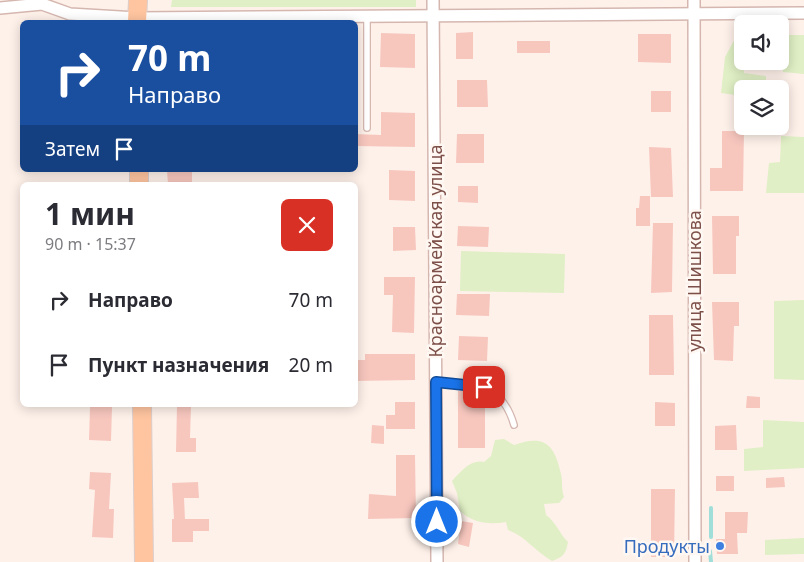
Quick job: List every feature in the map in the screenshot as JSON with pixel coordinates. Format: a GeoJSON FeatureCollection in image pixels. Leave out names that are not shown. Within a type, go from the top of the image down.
{"type":"FeatureCollection","features":[{"type":"Feature","properties":{"kind":"main road"},"geometry":{"type":"LineString","coordinates":[[137,20],[138,0]]}},
{"type":"Feature","properties":{"kind":"main road"},"geometry":{"type":"LineString","coordinates":[[142,407],[144,562]]}},
{"type":"Feature","properties":{"kind":"street","name":"Красноармейская улица"},"geometry":{"type":"LineString","coordinates":[[433,0],[437,562]]}},
{"type":"Feature","properties":{"kind":"street"},"geometry":{"type":"LineString","coordinates":[[0,8],[42,4],[56,7],[70,14],[137,20],[694,6],[804,13]]}},
{"type":"Feature","properties":{"kind":"street","name":"улица Шишкова"},"geometry":{"type":"LineString","coordinates":[[694,6],[695,562]]}},
{"type":"Feature","properties":{"kind":"lane"},"geometry":{"type":"LineString","coordinates":[[367,15],[367,128]]}},
{"type":"Feature","properties":{"kind":"lane"},"geometry":{"type":"LineString","coordinates":[[436,382],[484,387],[492,390],[509,408],[514,425]]}},
{"type":"Feature","properties":{"kind":"green space"},"geometry":{"type":"Polygon","coordinates":[[[172,0],[416,0],[416,7],[171,7],[172,0]]]}},
{"type":"Feature","properties":{"kind":"green space"},"geometry":{"type":"Polygon","coordinates":[[[789,35],[804,35],[804,74],[783,72],[783,70],[789,70],[789,35]]]}},
{"type":"Feature","properties":{"kind":"green space"},"geometry":{"type":"Polygon","coordinates":[[[734,41],[734,70],[744,70],[744,73],[766,76],[766,80],[734,80],[734,95],[721,93],[725,57],[734,41]]]}},
{"type":"Feature","properties":{"kind":"green space"},"geometry":{"type":"Polygon","coordinates":[[[781,136],[804,137],[804,193],[766,193],[769,163],[780,162],[781,136]]]}},
{"type":"Feature","properties":{"kind":"green space"},"geometry":{"type":"Polygon","coordinates":[[[461,251],[565,254],[564,293],[460,291],[461,251]]]}},
{"type":"Feature","properties":{"kind":"green space"},"geometry":{"type":"Polygon","coordinates":[[[804,300],[804,380],[774,379],[774,301],[804,300]]]}},
{"type":"Feature","properties":{"kind":"green space"},"geometry":{"type":"Polygon","coordinates":[[[763,420],[804,422],[804,468],[744,471],[744,449],[763,447],[763,420]]]}},
{"type":"Feature","properties":{"kind":"green space"},"geometry":{"type":"Polygon","coordinates":[[[504,439],[514,445],[540,441],[551,448],[555,455],[561,474],[564,497],[559,503],[544,504],[546,515],[568,542],[563,554],[556,560],[552,561],[520,536],[508,530],[506,522],[476,521],[460,511],[457,493],[452,481],[471,464],[484,462],[491,456],[495,440],[504,439]]]}},
{"type":"Feature","properties":{"kind":"green space"},"geometry":{"type":"Polygon","coordinates":[[[804,538],[804,554],[765,555],[765,540],[804,538]]]}},
{"type":"Feature","properties":{"kind":"building"},"geometry":{"type":"Polygon","coordinates":[[[473,32],[473,59],[456,59],[456,33],[473,32]]]}},
{"type":"Feature","properties":{"kind":"building"},"geometry":{"type":"Polygon","coordinates":[[[381,33],[415,34],[415,68],[380,67],[381,33]]]}},
{"type":"Feature","properties":{"kind":"building"},"geometry":{"type":"Polygon","coordinates":[[[638,34],[671,34],[671,63],[638,62],[638,34]]]}},
{"type":"Feature","properties":{"kind":"building"},"geometry":{"type":"Polygon","coordinates":[[[517,41],[550,41],[550,53],[517,53],[517,41]]]}},
{"type":"Feature","properties":{"kind":"building"},"geometry":{"type":"Polygon","coordinates":[[[457,80],[487,80],[488,107],[457,107],[457,80]]]}},
{"type":"Feature","properties":{"kind":"building"},"geometry":{"type":"Polygon","coordinates":[[[651,91],[671,91],[671,112],[651,112],[651,91]]]}},
{"type":"Feature","properties":{"kind":"building"},"geometry":{"type":"Polygon","coordinates":[[[381,112],[415,113],[415,147],[358,146],[358,134],[381,135],[381,112]]]}},
{"type":"Feature","properties":{"kind":"building"},"geometry":{"type":"Polygon","coordinates":[[[722,131],[734,131],[734,135],[744,135],[743,191],[710,191],[710,168],[722,168],[722,131]]]}},
{"type":"Feature","properties":{"kind":"building"},"geometry":{"type":"Polygon","coordinates":[[[457,134],[484,134],[484,163],[456,163],[457,134]]]}},
{"type":"Feature","properties":{"kind":"building"},"geometry":{"type":"Polygon","coordinates":[[[649,147],[671,148],[673,197],[651,197],[649,147]]]}},
{"type":"Feature","properties":{"kind":"building"},"geometry":{"type":"Polygon","coordinates":[[[389,170],[415,171],[415,201],[389,200],[389,170]]]}},
{"type":"Feature","properties":{"kind":"building"},"geometry":{"type":"Polygon","coordinates":[[[167,172],[192,172],[192,182],[168,182],[167,172]]]}},
{"type":"Feature","properties":{"kind":"building"},"geometry":{"type":"Polygon","coordinates":[[[458,186],[478,186],[478,203],[458,202],[458,186]]]}},
{"type":"Feature","properties":{"kind":"building"},"geometry":{"type":"Polygon","coordinates":[[[640,196],[650,196],[650,226],[636,226],[636,208],[639,208],[640,196]]]}},
{"type":"Feature","properties":{"kind":"building"},"geometry":{"type":"Polygon","coordinates":[[[712,216],[739,216],[739,236],[736,236],[736,274],[713,274],[712,216]]]}},
{"type":"Feature","properties":{"kind":"building"},"geometry":{"type":"Polygon","coordinates":[[[653,223],[673,223],[672,292],[651,293],[653,223]]]}},
{"type":"Feature","properties":{"kind":"building"},"geometry":{"type":"Polygon","coordinates":[[[458,226],[489,227],[488,247],[457,246],[458,226]]]}},
{"type":"Feature","properties":{"kind":"building"},"geometry":{"type":"Polygon","coordinates":[[[393,227],[415,227],[416,250],[393,251],[393,227]]]}},
{"type":"Feature","properties":{"kind":"building"},"geometry":{"type":"Polygon","coordinates":[[[384,277],[415,277],[414,333],[392,332],[393,295],[384,295],[384,277]]]}},
{"type":"Feature","properties":{"kind":"building"},"geometry":{"type":"Polygon","coordinates":[[[457,294],[490,294],[489,316],[456,315],[457,294]]]}},
{"type":"Feature","properties":{"kind":"building"},"geometry":{"type":"Polygon","coordinates":[[[712,302],[739,302],[739,326],[734,326],[733,361],[714,360],[712,302]]]}},
{"type":"Feature","properties":{"kind":"building"},"geometry":{"type":"Polygon","coordinates":[[[649,315],[673,315],[674,375],[649,375],[649,315]]]}},
{"type":"Feature","properties":{"kind":"building"},"geometry":{"type":"Polygon","coordinates":[[[459,336],[488,337],[487,361],[458,360],[459,336]]]}},
{"type":"Feature","properties":{"kind":"building"},"geometry":{"type":"Polygon","coordinates":[[[365,354],[415,354],[415,380],[358,381],[358,360],[365,360],[365,354]]]}},
{"type":"Feature","properties":{"kind":"building"},"geometry":{"type":"Polygon","coordinates":[[[458,391],[476,391],[485,394],[485,448],[458,448],[458,391]]]}},
{"type":"Feature","properties":{"kind":"building"},"geometry":{"type":"Polygon","coordinates":[[[747,396],[760,397],[760,408],[746,408],[747,396]]]}},
{"type":"Feature","properties":{"kind":"building"},"geometry":{"type":"Polygon","coordinates":[[[395,402],[415,402],[415,429],[386,429],[386,415],[395,415],[395,402]]]}},
{"type":"Feature","properties":{"kind":"building"},"geometry":{"type":"Polygon","coordinates":[[[655,402],[675,403],[675,426],[655,426],[655,402]]]}},
{"type":"Feature","properties":{"kind":"building"},"geometry":{"type":"Polygon","coordinates":[[[90,407],[112,407],[111,441],[89,440],[90,407]]]}},
{"type":"Feature","properties":{"kind":"building"},"geometry":{"type":"Polygon","coordinates":[[[177,407],[191,407],[190,438],[196,438],[196,452],[176,452],[177,407]]]}},
{"type":"Feature","properties":{"kind":"building"},"geometry":{"type":"Polygon","coordinates":[[[372,425],[384,426],[384,444],[371,443],[372,425]]]}},
{"type":"Feature","properties":{"kind":"building"},"geometry":{"type":"Polygon","coordinates":[[[736,425],[737,450],[715,450],[715,426],[736,425]]]}},
{"type":"Feature","properties":{"kind":"building"},"geometry":{"type":"Polygon","coordinates":[[[396,455],[415,455],[416,518],[368,519],[369,494],[396,496],[396,455]]]}},
{"type":"Feature","properties":{"kind":"building"},"geometry":{"type":"Polygon","coordinates":[[[90,472],[111,473],[109,509],[114,509],[113,538],[92,537],[95,490],[89,489],[90,472]]]}},
{"type":"Feature","properties":{"kind":"building"},"geometry":{"type":"Polygon","coordinates":[[[716,476],[734,476],[734,491],[716,491],[716,476]]]}},
{"type":"Feature","properties":{"kind":"building"},"geometry":{"type":"Polygon","coordinates":[[[784,477],[785,487],[766,488],[766,478],[784,477]]]}},
{"type":"Feature","properties":{"kind":"building"},"geometry":{"type":"Polygon","coordinates":[[[198,482],[199,498],[184,498],[185,519],[209,519],[209,531],[193,531],[193,542],[172,542],[172,519],[174,519],[172,483],[198,482]]]}},
{"type":"Feature","properties":{"kind":"building"},"geometry":{"type":"Polygon","coordinates":[[[651,489],[675,489],[674,557],[651,557],[651,489]]]}},
{"type":"Feature","properties":{"kind":"building"},"geometry":{"type":"Polygon","coordinates":[[[725,512],[748,512],[747,533],[737,533],[738,554],[717,554],[716,539],[725,539],[725,512]]]}},
{"type":"Feature","properties":{"kind":"building"},"geometry":{"type":"Polygon","coordinates":[[[461,521],[473,523],[469,547],[458,544],[461,521]]]}},
{"type":"Feature","properties":{"kind":"waterway"},"geometry":{"type":"LineString","coordinates":[[711,508],[711,537]]}},
{"type":"Feature","properties":{"kind":"waterway"},"geometry":{"type":"LineString","coordinates":[[710,551],[711,562]]}},
{"type":"Feature","properties":{"kind":"place","name":"Продукты"},"geometry":{"type":"Point","coordinates":[720,546]}},
{"type":"Feature","properties":{"kind":"route"},"geometry":{"type":"LineString","coordinates":[[437,522],[436,382],[484,387]]}}]}
